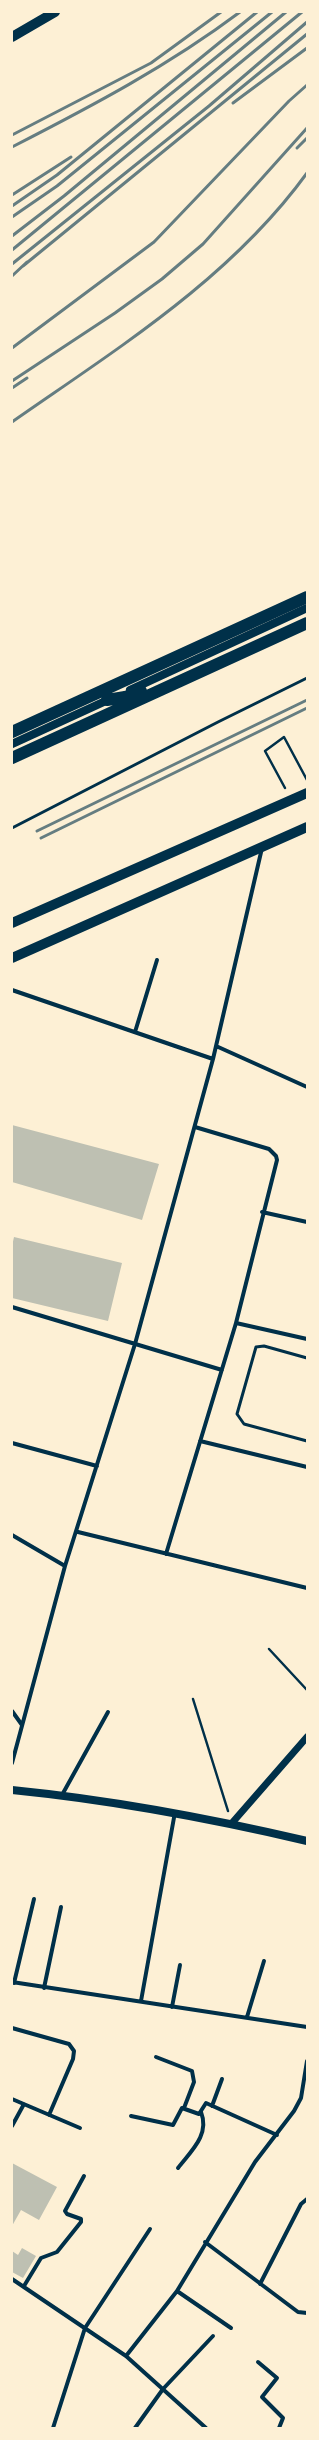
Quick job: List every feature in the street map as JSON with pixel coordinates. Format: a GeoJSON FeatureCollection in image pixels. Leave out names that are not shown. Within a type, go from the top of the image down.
{"type":"FeatureCollection","features":[{"type":"Feature","properties":{"kind":"highway"},"geometry":{"type":"LineString","coordinates":[[12,732],[307,597]]}},
{"type":"Feature","properties":{"kind":"highway"},"geometry":{"type":"LineString","coordinates":[[107,700],[134,695],[307,614]]}},
{"type":"Feature","properties":{"kind":"highway"},"geometry":{"type":"LineString","coordinates":[[12,758],[307,623]]}},
{"type":"Feature","properties":{"kind":"main road"},"geometry":{"type":"LineString","coordinates":[[12,37],[55,12]]}},
{"type":"Feature","properties":{"kind":"main road"},"geometry":{"type":"LineString","coordinates":[[12,744],[307,608]]}},
{"type":"Feature","properties":{"kind":"main road"},"geometry":{"type":"LineString","coordinates":[[12,924],[307,794]]}},
{"type":"Feature","properties":{"kind":"main road"},"geometry":{"type":"LineString","coordinates":[[12,958],[307,827]]}},
{"type":"Feature","properties":{"kind":"main road"},"geometry":{"type":"LineString","coordinates":[[12,1790],[62,1795],[175,1812],[232,1823],[307,1841]]}},
{"type":"Feature","properties":{"kind":"street"},"geometry":{"type":"LineString","coordinates":[[12,1763],[66,1566],[78,1532],[135,1344],[214,1059],[263,846]]}},
{"type":"Feature","properties":{"kind":"street"},"geometry":{"type":"LineString","coordinates":[[135,1032],[156,960]]}},
{"type":"Feature","properties":{"kind":"street"},"geometry":{"type":"LineString","coordinates":[[12,990],[214,1059]]}},
{"type":"Feature","properties":{"kind":"street"},"geometry":{"type":"LineString","coordinates":[[216,1046],[307,1087]]}},
{"type":"Feature","properties":{"kind":"street"},"geometry":{"type":"LineString","coordinates":[[166,1554],[236,1323],[276,1156],[269,1149],[195,1127]]}},
{"type":"Feature","properties":{"kind":"street"},"geometry":{"type":"LineString","coordinates":[[262,1212],[307,1222]]}},
{"type":"Feature","properties":{"kind":"street"},"geometry":{"type":"LineString","coordinates":[[12,1307],[222,1370]]}},
{"type":"Feature","properties":{"kind":"street"},"geometry":{"type":"LineString","coordinates":[[236,1323],[307,1339]]}},
{"type":"Feature","properties":{"kind":"street"},"geometry":{"type":"LineString","coordinates":[[200,1441],[307,1467]]}},
{"type":"Feature","properties":{"kind":"street"},"geometry":{"type":"LineString","coordinates":[[12,1443],[97,1466]]}},
{"type":"Feature","properties":{"kind":"street"},"geometry":{"type":"LineString","coordinates":[[78,1532],[307,1588]]}},
{"type":"Feature","properties":{"kind":"street"},"geometry":{"type":"LineString","coordinates":[[12,1535],[66,1566]]}},
{"type":"Feature","properties":{"kind":"street"},"geometry":{"type":"LineString","coordinates":[[12,1711],[22,1725]]}},
{"type":"Feature","properties":{"kind":"street"},"geometry":{"type":"LineString","coordinates":[[62,1795],[108,1712]]}},
{"type":"Feature","properties":{"kind":"street"},"geometry":{"type":"LineString","coordinates":[[232,1823],[307,1737]]}},
{"type":"Feature","properties":{"kind":"street"},"geometry":{"type":"LineString","coordinates":[[142,2002],[175,1812]]}},
{"type":"Feature","properties":{"kind":"street"},"geometry":{"type":"LineString","coordinates":[[34,1899],[13,1983],[307,2027]]}},
{"type":"Feature","properties":{"kind":"street"},"geometry":{"type":"LineString","coordinates":[[44,1988],[61,1907]]}},
{"type":"Feature","properties":{"kind":"street"},"geometry":{"type":"LineString","coordinates":[[247,2017],[264,1961]]}},
{"type":"Feature","properties":{"kind":"street"},"geometry":{"type":"LineString","coordinates":[[172,2007],[180,1965]]}},
{"type":"Feature","properties":{"kind":"street"},"geometry":{"type":"LineString","coordinates":[[12,2028],[69,2044],[74,2050],[73,2059],[49,2115]]}},
{"type":"Feature","properties":{"kind":"street"},"geometry":{"type":"LineString","coordinates":[[131,2116],[172,2125],[184,2108],[194,2082],[192,2071],[156,2057]]}},
{"type":"Feature","properties":{"kind":"street"},"geometry":{"type":"LineString","coordinates":[[126,2356],[177,2291],[205,2242],[255,2162],[277,2135],[300,2098],[307,2061]]}},
{"type":"Feature","properties":{"kind":"street"},"geometry":{"type":"LineString","coordinates":[[212,2106],[222,2079]]}},
{"type":"Feature","properties":{"kind":"street"},"geometry":{"type":"LineString","coordinates":[[12,2099],[80,2128]]}},
{"type":"Feature","properties":{"kind":"street"},"geometry":{"type":"LineString","coordinates":[[178,2168],[202,2136],[205,2128],[201,2112],[205,2103],[277,2135]]}},
{"type":"Feature","properties":{"kind":"street"},"geometry":{"type":"LineString","coordinates":[[12,2126],[24,2104]]}},
{"type":"Feature","properties":{"kind":"street"},"geometry":{"type":"LineString","coordinates":[[184,2108],[199,2114],[201,2112]]}},
{"type":"Feature","properties":{"kind":"street"},"geometry":{"type":"LineString","coordinates":[[24,2286],[41,2258],[57,2252],[81,2222],[81,2219],[66,2211],[84,2176]]}},
{"type":"Feature","properties":{"kind":"street"},"geometry":{"type":"LineString","coordinates":[[260,2284],[300,2204],[307,2199]]}},
{"type":"Feature","properties":{"kind":"street"},"geometry":{"type":"LineString","coordinates":[[52,2428],[86,2328],[150,2229]]}},
{"type":"Feature","properties":{"kind":"street"},"geometry":{"type":"LineString","coordinates":[[205,2242],[298,2312],[307,2313]]}},
{"type":"Feature","properties":{"kind":"street"},"geometry":{"type":"LineString","coordinates":[[12,2279],[126,2356],[205,2427]]}},
{"type":"Feature","properties":{"kind":"street"},"geometry":{"type":"LineString","coordinates":[[177,2291],[232,2328]]}},
{"type":"Feature","properties":{"kind":"street"},"geometry":{"type":"LineString","coordinates":[[135,2428],[163,2389],[214,2336]]}},
{"type":"Feature","properties":{"kind":"street"},"geometry":{"type":"LineString","coordinates":[[258,2362],[277,2378],[262,2397],[283,2418],[279,2428]]}},
{"type":"Feature","properties":{"kind":"lane"},"geometry":{"type":"LineString","coordinates":[[12,828],[307,678]]}},
{"type":"Feature","properties":{"kind":"lane"},"geometry":{"type":"LineString","coordinates":[[307,1358],[264,1346],[256,1347],[237,1414],[239,1420],[244,1424],[307,1441]]}},
{"type":"Feature","properties":{"kind":"path"},"geometry":{"type":"LineString","coordinates":[[291,800],[265,751],[284,737],[307,781]]}},
{"type":"Feature","properties":{"kind":"path"},"geometry":{"type":"LineString","coordinates":[[269,1649],[307,1690]]}},
{"type":"Feature","properties":{"kind":"path"},"geometry":{"type":"LineString","coordinates":[[193,1699],[232,1823]]}},
{"type":"Feature","properties":{"kind":"building"},"geometry":{"type":"Polygon","coordinates":[[[12,1125],[159,1164],[142,1220],[12,1182],[12,1125]]]}},
{"type":"Feature","properties":{"kind":"building"},"geometry":{"type":"Polygon","coordinates":[[[14,1237],[122,1263],[108,1321],[12,1298],[12,1246],[14,1237]]]}},
{"type":"Feature","properties":{"kind":"building"},"geometry":{"type":"Polygon","coordinates":[[[12,2163],[57,2187],[39,2220],[21,2210],[12,2226],[12,2163]]]}},
{"type":"Feature","properties":{"kind":"building"},"geometry":{"type":"Polygon","coordinates":[[[22,2248],[36,2256],[23,2278],[12,2272],[12,2251],[18,2255],[22,2248]]]}},
{"type":"Feature","properties":{"kind":"railway"},"geometry":{"type":"LineString","coordinates":[[12,135],[151,63],[221,12]]}},
{"type":"Feature","properties":{"kind":"railway"},"geometry":{"type":"LineString","coordinates":[[12,147],[100,101],[157,68],[213,32],[240,12]]}},
{"type":"Feature","properties":{"kind":"railway"},"geometry":{"type":"LineString","coordinates":[[12,206],[57,175],[257,12]]}},
{"type":"Feature","properties":{"kind":"railway"},"geometry":{"type":"LineString","coordinates":[[12,217],[57,186],[272,12]]}},
{"type":"Feature","properties":{"kind":"railway"},"geometry":{"type":"LineString","coordinates":[[12,236],[64,196],[286,12]]}},
{"type":"Feature","properties":{"kind":"railway"},"geometry":{"type":"LineString","coordinates":[[12,250],[302,12]]}},
{"type":"Feature","properties":{"kind":"railway"},"geometry":{"type":"LineString","coordinates":[[12,264],[209,106],[307,22]]}},
{"type":"Feature","properties":{"kind":"railway"},"geometry":{"type":"LineString","coordinates":[[23,266],[307,34]]}},
{"type":"Feature","properties":{"kind":"railway"},"geometry":{"type":"LineString","coordinates":[[233,103],[307,48]]}},
{"type":"Feature","properties":{"kind":"railway"},"geometry":{"type":"LineString","coordinates":[[12,348],[154,242],[289,101],[307,85]]}},
{"type":"Feature","properties":{"kind":"railway"},"geometry":{"type":"LineString","coordinates":[[12,381],[115,313],[162,279],[203,244],[307,128]]}},
{"type":"Feature","properties":{"kind":"railway"},"geometry":{"type":"LineString","coordinates":[[297,148],[307,138]]}},
{"type":"Feature","properties":{"kind":"railway"},"geometry":{"type":"LineString","coordinates":[[12,195],[71,157]]}},
{"type":"Feature","properties":{"kind":"railway"},"geometry":{"type":"LineString","coordinates":[[12,422],[132,339],[208,279],[277,211],[307,173]]}},
{"type":"Feature","properties":{"kind":"railway"},"geometry":{"type":"LineString","coordinates":[[12,276],[27,262]]}},
{"type":"Feature","properties":{"kind":"railway"},"geometry":{"type":"LineString","coordinates":[[12,388],[27,378]]}},
{"type":"Feature","properties":{"kind":"railway"},"geometry":{"type":"LineString","coordinates":[[37,831],[307,700]]}},
{"type":"Feature","properties":{"kind":"railway"},"geometry":{"type":"LineString","coordinates":[[41,838],[307,708]]}}]}
